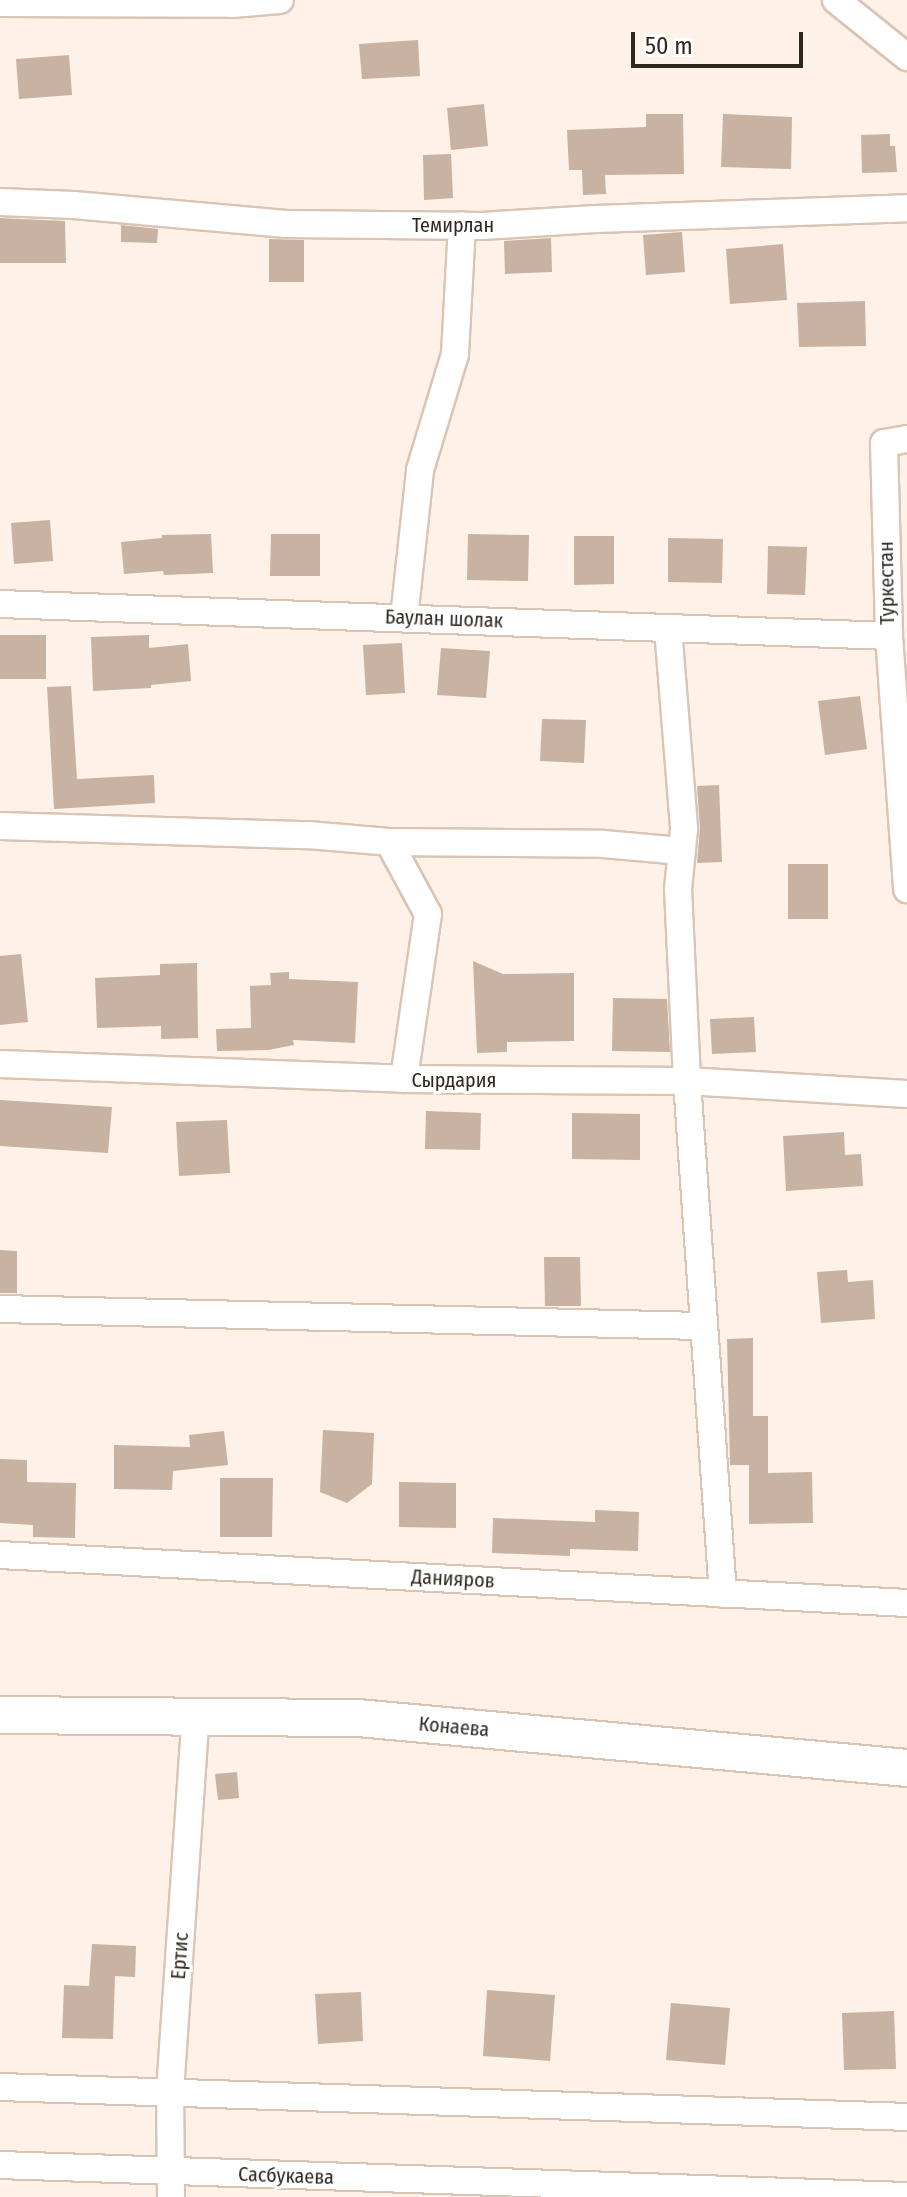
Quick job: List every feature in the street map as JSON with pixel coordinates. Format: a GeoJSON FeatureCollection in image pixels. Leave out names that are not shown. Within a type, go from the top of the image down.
{"type":"FeatureCollection","features":[{"type":"Feature","properties":{"kind":"main road","name":"Конаева"},"geometry":{"type":"LineString","coordinates":[[0,1715],[358,1718],[907,1768]]}},
{"type":"Feature","properties":{"kind":"street"},"geometry":{"type":"LineString","coordinates":[[0,3],[232,4],[280,0]]}},
{"type":"Feature","properties":{"kind":"street"},"geometry":{"type":"LineString","coordinates":[[836,0],[907,57]]}},
{"type":"Feature","properties":{"kind":"street","name":"Темирлан"},"geometry":{"type":"LineString","coordinates":[[0,202],[286,224],[462,225],[907,208]]}},
{"type":"Feature","properties":{"kind":"street"},"geometry":{"type":"LineString","coordinates":[[404,618],[420,470],[455,354],[462,225]]}},
{"type":"Feature","properties":{"kind":"street","name":"Туркестан"},"geometry":{"type":"LineString","coordinates":[[907,439],[884,443],[889,636],[904,783],[907,889]]}},
{"type":"Feature","properties":{"kind":"street","name":"Баулан шолак"},"geometry":{"type":"LineString","coordinates":[[0,604],[889,636]]}},
{"type":"Feature","properties":{"kind":"street"},"geometry":{"type":"LineString","coordinates":[[668,628],[684,829],[678,889],[687,1081],[723,1594]]}},
{"type":"Feature","properties":{"kind":"street"},"geometry":{"type":"LineString","coordinates":[[0,826],[308,835],[389,842],[603,844],[682,851]]}},
{"type":"Feature","properties":{"kind":"street"},"geometry":{"type":"LineString","coordinates":[[389,842],[428,914],[404,1079]]}},
{"type":"Feature","properties":{"kind":"street","name":"Сырдария"},"geometry":{"type":"LineString","coordinates":[[0,1064],[404,1079],[687,1081],[907,1094]]}},
{"type":"Feature","properties":{"kind":"street"},"geometry":{"type":"LineString","coordinates":[[0,1309],[703,1326]]}},
{"type":"Feature","properties":{"kind":"street","name":"Данияров"},"geometry":{"type":"LineString","coordinates":[[0,1555],[907,1603]]}},
{"type":"Feature","properties":{"kind":"street","name":"Ертис"},"geometry":{"type":"LineString","coordinates":[[171,2185],[170,2092],[196,1715]]}},
{"type":"Feature","properties":{"kind":"street"},"geometry":{"type":"LineString","coordinates":[[0,2087],[907,2117]]}},
{"type":"Feature","properties":{"kind":"street","name":"Сасбукаева"},"geometry":{"type":"LineString","coordinates":[[0,2165],[171,2185],[907,2196]]}},
{"type":"Feature","properties":{"kind":"building"},"geometry":{"type":"Polygon","coordinates":[[[418,40],[420,76],[362,79],[359,44],[418,40]]]}},
{"type":"Feature","properties":{"kind":"building"},"geometry":{"type":"Polygon","coordinates":[[[69,55],[72,95],[19,99],[16,59],[69,55]]]}},
{"type":"Feature","properties":{"kind":"building"},"geometry":{"type":"Polygon","coordinates":[[[484,104],[488,146],[451,150],[447,108],[484,104]]]}},
{"type":"Feature","properties":{"kind":"building"},"geometry":{"type":"Polygon","coordinates":[[[646,114],[683,114],[684,174],[605,175],[606,194],[583,195],[582,170],[569,170],[567,130],[646,127],[646,114]]]}},
{"type":"Feature","properties":{"kind":"building"},"geometry":{"type":"Polygon","coordinates":[[[723,114],[792,117],[791,169],[721,167],[723,114]]]}},
{"type":"Feature","properties":{"kind":"building"},"geometry":{"type":"Polygon","coordinates":[[[890,134],[890,146],[895,146],[897,172],[862,173],[861,135],[890,134]]]}},
{"type":"Feature","properties":{"kind":"building"},"geometry":{"type":"Polygon","coordinates":[[[451,154],[453,198],[424,200],[423,155],[451,154]]]}},
{"type":"Feature","properties":{"kind":"building"},"geometry":{"type":"Polygon","coordinates":[[[0,218],[65,221],[66,263],[0,263],[0,218]]]}},
{"type":"Feature","properties":{"kind":"building"},"geometry":{"type":"Polygon","coordinates":[[[121,225],[158,229],[157,243],[121,242],[121,225]]]}},
{"type":"Feature","properties":{"kind":"building"},"geometry":{"type":"Polygon","coordinates":[[[682,232],[685,272],[646,275],[643,235],[682,232]]]}},
{"type":"Feature","properties":{"kind":"building"},"geometry":{"type":"Polygon","coordinates":[[[551,238],[552,272],[505,274],[504,241],[551,238]]]}},
{"type":"Feature","properties":{"kind":"building"},"geometry":{"type":"Polygon","coordinates":[[[269,239],[304,240],[304,282],[269,282],[269,239]]]}},
{"type":"Feature","properties":{"kind":"building"},"geometry":{"type":"Polygon","coordinates":[[[783,244],[787,300],[730,304],[726,249],[783,244]]]}},
{"type":"Feature","properties":{"kind":"building"},"geometry":{"type":"Polygon","coordinates":[[[865,301],[866,346],[799,347],[797,303],[865,301]]]}},
{"type":"Feature","properties":{"kind":"building"},"geometry":{"type":"Polygon","coordinates":[[[50,520],[53,561],[14,564],[11,523],[50,520]]]}},
{"type":"Feature","properties":{"kind":"building"},"geometry":{"type":"Polygon","coordinates":[[[211,534],[213,573],[164,575],[163,571],[124,574],[121,542],[162,538],[162,535],[211,534]]]}},
{"type":"Feature","properties":{"kind":"building"},"geometry":{"type":"Polygon","coordinates":[[[271,534],[320,534],[320,576],[270,576],[271,534]]]}},
{"type":"Feature","properties":{"kind":"building"},"geometry":{"type":"Polygon","coordinates":[[[468,534],[529,535],[528,581],[467,580],[468,534]]]}},
{"type":"Feature","properties":{"kind":"building"},"geometry":{"type":"Polygon","coordinates":[[[574,536],[614,536],[614,584],[574,585],[574,536]]]}},
{"type":"Feature","properties":{"kind":"building"},"geometry":{"type":"Polygon","coordinates":[[[668,538],[723,539],[722,583],[668,582],[668,538]]]}},
{"type":"Feature","properties":{"kind":"building"},"geometry":{"type":"Polygon","coordinates":[[[768,546],[807,547],[805,595],[767,594],[768,546]]]}},
{"type":"Feature","properties":{"kind":"building"},"geometry":{"type":"Polygon","coordinates":[[[0,635],[46,635],[46,679],[0,679],[0,635]]]}},
{"type":"Feature","properties":{"kind":"building"},"geometry":{"type":"Polygon","coordinates":[[[149,635],[149,648],[188,644],[191,681],[151,685],[151,688],[93,691],[91,637],[149,635]]]}},
{"type":"Feature","properties":{"kind":"building"},"geometry":{"type":"Polygon","coordinates":[[[402,643],[405,693],[366,695],[363,645],[402,643]]]}},
{"type":"Feature","properties":{"kind":"building"},"geometry":{"type":"Polygon","coordinates":[[[441,648],[490,651],[486,698],[437,695],[441,648]]]}},
{"type":"Feature","properties":{"kind":"building"},"geometry":{"type":"Polygon","coordinates":[[[71,686],[77,779],[154,775],[155,803],[54,809],[47,687],[71,686]]]}},
{"type":"Feature","properties":{"kind":"building"},"geometry":{"type":"Polygon","coordinates":[[[860,696],[867,749],[825,755],[818,701],[860,696]]]}},
{"type":"Feature","properties":{"kind":"building"},"geometry":{"type":"Polygon","coordinates":[[[542,719],[586,720],[584,763],[540,761],[542,719]]]}},
{"type":"Feature","properties":{"kind":"building"},"geometry":{"type":"Polygon","coordinates":[[[719,785],[722,862],[697,863],[700,828],[697,786],[719,785]]]}},
{"type":"Feature","properties":{"kind":"building"},"geometry":{"type":"Polygon","coordinates":[[[788,864],[828,864],[828,919],[788,919],[788,864]]]}},
{"type":"Feature","properties":{"kind":"building"},"geometry":{"type":"Polygon","coordinates":[[[21,954],[28,1022],[0,1025],[0,956],[21,954]]]}},
{"type":"Feature","properties":{"kind":"building"},"geometry":{"type":"Polygon","coordinates":[[[473,961],[503,974],[574,973],[574,1041],[507,1042],[507,1052],[477,1053],[473,961]]]}},
{"type":"Feature","properties":{"kind":"building"},"geometry":{"type":"Polygon","coordinates":[[[197,963],[198,1038],[161,1039],[161,1026],[97,1028],[95,978],[160,975],[160,964],[197,963]]]}},
{"type":"Feature","properties":{"kind":"building"},"geometry":{"type":"Polygon","coordinates":[[[289,972],[289,979],[358,982],[355,1043],[293,1040],[294,1045],[268,1050],[217,1051],[216,1029],[251,1028],[250,986],[271,985],[270,973],[289,972]]]}},
{"type":"Feature","properties":{"kind":"building"},"geometry":{"type":"Polygon","coordinates":[[[613,998],[667,999],[670,1052],[612,1051],[613,998]]]}},
{"type":"Feature","properties":{"kind":"building"},"geometry":{"type":"Polygon","coordinates":[[[754,1017],[756,1052],[712,1054],[710,1019],[754,1017]]]}},
{"type":"Feature","properties":{"kind":"building"},"geometry":{"type":"Polygon","coordinates":[[[0,1100],[112,1107],[108,1153],[0,1146],[0,1100]]]}},
{"type":"Feature","properties":{"kind":"building"},"geometry":{"type":"Polygon","coordinates":[[[426,1111],[481,1113],[480,1150],[425,1149],[426,1111]]]}},
{"type":"Feature","properties":{"kind":"building"},"geometry":{"type":"Polygon","coordinates":[[[572,1113],[640,1114],[640,1160],[572,1159],[572,1113]]]}},
{"type":"Feature","properties":{"kind":"building"},"geometry":{"type":"Polygon","coordinates":[[[227,1120],[230,1173],[179,1176],[176,1122],[227,1120]]]}},
{"type":"Feature","properties":{"kind":"building"},"geometry":{"type":"Polygon","coordinates":[[[844,1132],[845,1155],[861,1154],[863,1186],[786,1191],[783,1136],[844,1132]]]}},
{"type":"Feature","properties":{"kind":"building"},"geometry":{"type":"Polygon","coordinates":[[[0,1250],[17,1251],[17,1293],[0,1293],[0,1250]]]}},
{"type":"Feature","properties":{"kind":"building"},"geometry":{"type":"Polygon","coordinates":[[[544,1257],[580,1257],[581,1306],[545,1306],[544,1257]]]}},
{"type":"Feature","properties":{"kind":"building"},"geometry":{"type":"Polygon","coordinates":[[[847,1270],[848,1282],[873,1280],[875,1319],[821,1323],[817,1272],[847,1270]]]}},
{"type":"Feature","properties":{"kind":"building"},"geometry":{"type":"Polygon","coordinates":[[[753,1338],[753,1416],[768,1416],[768,1473],[812,1472],[813,1523],[749,1524],[749,1465],[730,1465],[727,1339],[753,1338]]]}},
{"type":"Feature","properties":{"kind":"building"},"geometry":{"type":"Polygon","coordinates":[[[323,1430],[374,1433],[372,1484],[347,1503],[320,1492],[323,1430]]]}},
{"type":"Feature","properties":{"kind":"building"},"geometry":{"type":"Polygon","coordinates":[[[224,1431],[228,1465],[173,1471],[172,1490],[114,1489],[114,1445],[190,1447],[189,1435],[224,1431]]]}},
{"type":"Feature","properties":{"kind":"building"},"geometry":{"type":"Polygon","coordinates":[[[0,1459],[27,1460],[27,1482],[76,1483],[75,1538],[33,1537],[33,1525],[0,1523],[0,1459]]]}},
{"type":"Feature","properties":{"kind":"building"},"geometry":{"type":"Polygon","coordinates":[[[220,1478],[273,1478],[272,1537],[220,1537],[220,1478]]]}},
{"type":"Feature","properties":{"kind":"building"},"geometry":{"type":"Polygon","coordinates":[[[399,1482],[456,1483],[456,1528],[399,1527],[399,1482]]]}},
{"type":"Feature","properties":{"kind":"building"},"geometry":{"type":"Polygon","coordinates":[[[595,1510],[639,1512],[638,1551],[570,1549],[570,1556],[492,1553],[493,1518],[595,1522],[595,1510]]]}},
{"type":"Feature","properties":{"kind":"building"},"geometry":{"type":"Polygon","coordinates":[[[237,1772],[239,1798],[218,1800],[215,1774],[237,1772]]]}},
{"type":"Feature","properties":{"kind":"building"},"geometry":{"type":"Polygon","coordinates":[[[92,1944],[136,1946],[135,1977],[115,1976],[113,2039],[62,2038],[64,1985],[89,1986],[92,1944]]]}},
{"type":"Feature","properties":{"kind":"building"},"geometry":{"type":"Polygon","coordinates":[[[487,1990],[555,1995],[550,2061],[483,2056],[487,1990]]]}},
{"type":"Feature","properties":{"kind":"building"},"geometry":{"type":"Polygon","coordinates":[[[361,1992],[363,2041],[318,2044],[315,1994],[361,1992]]]}},
{"type":"Feature","properties":{"kind":"building"},"geometry":{"type":"Polygon","coordinates":[[[671,2003],[730,2008],[725,2065],[666,2060],[671,2003]]]}},
{"type":"Feature","properties":{"kind":"building"},"geometry":{"type":"Polygon","coordinates":[[[894,2011],[896,2069],[844,2070],[842,2013],[894,2011]]]}}]}
